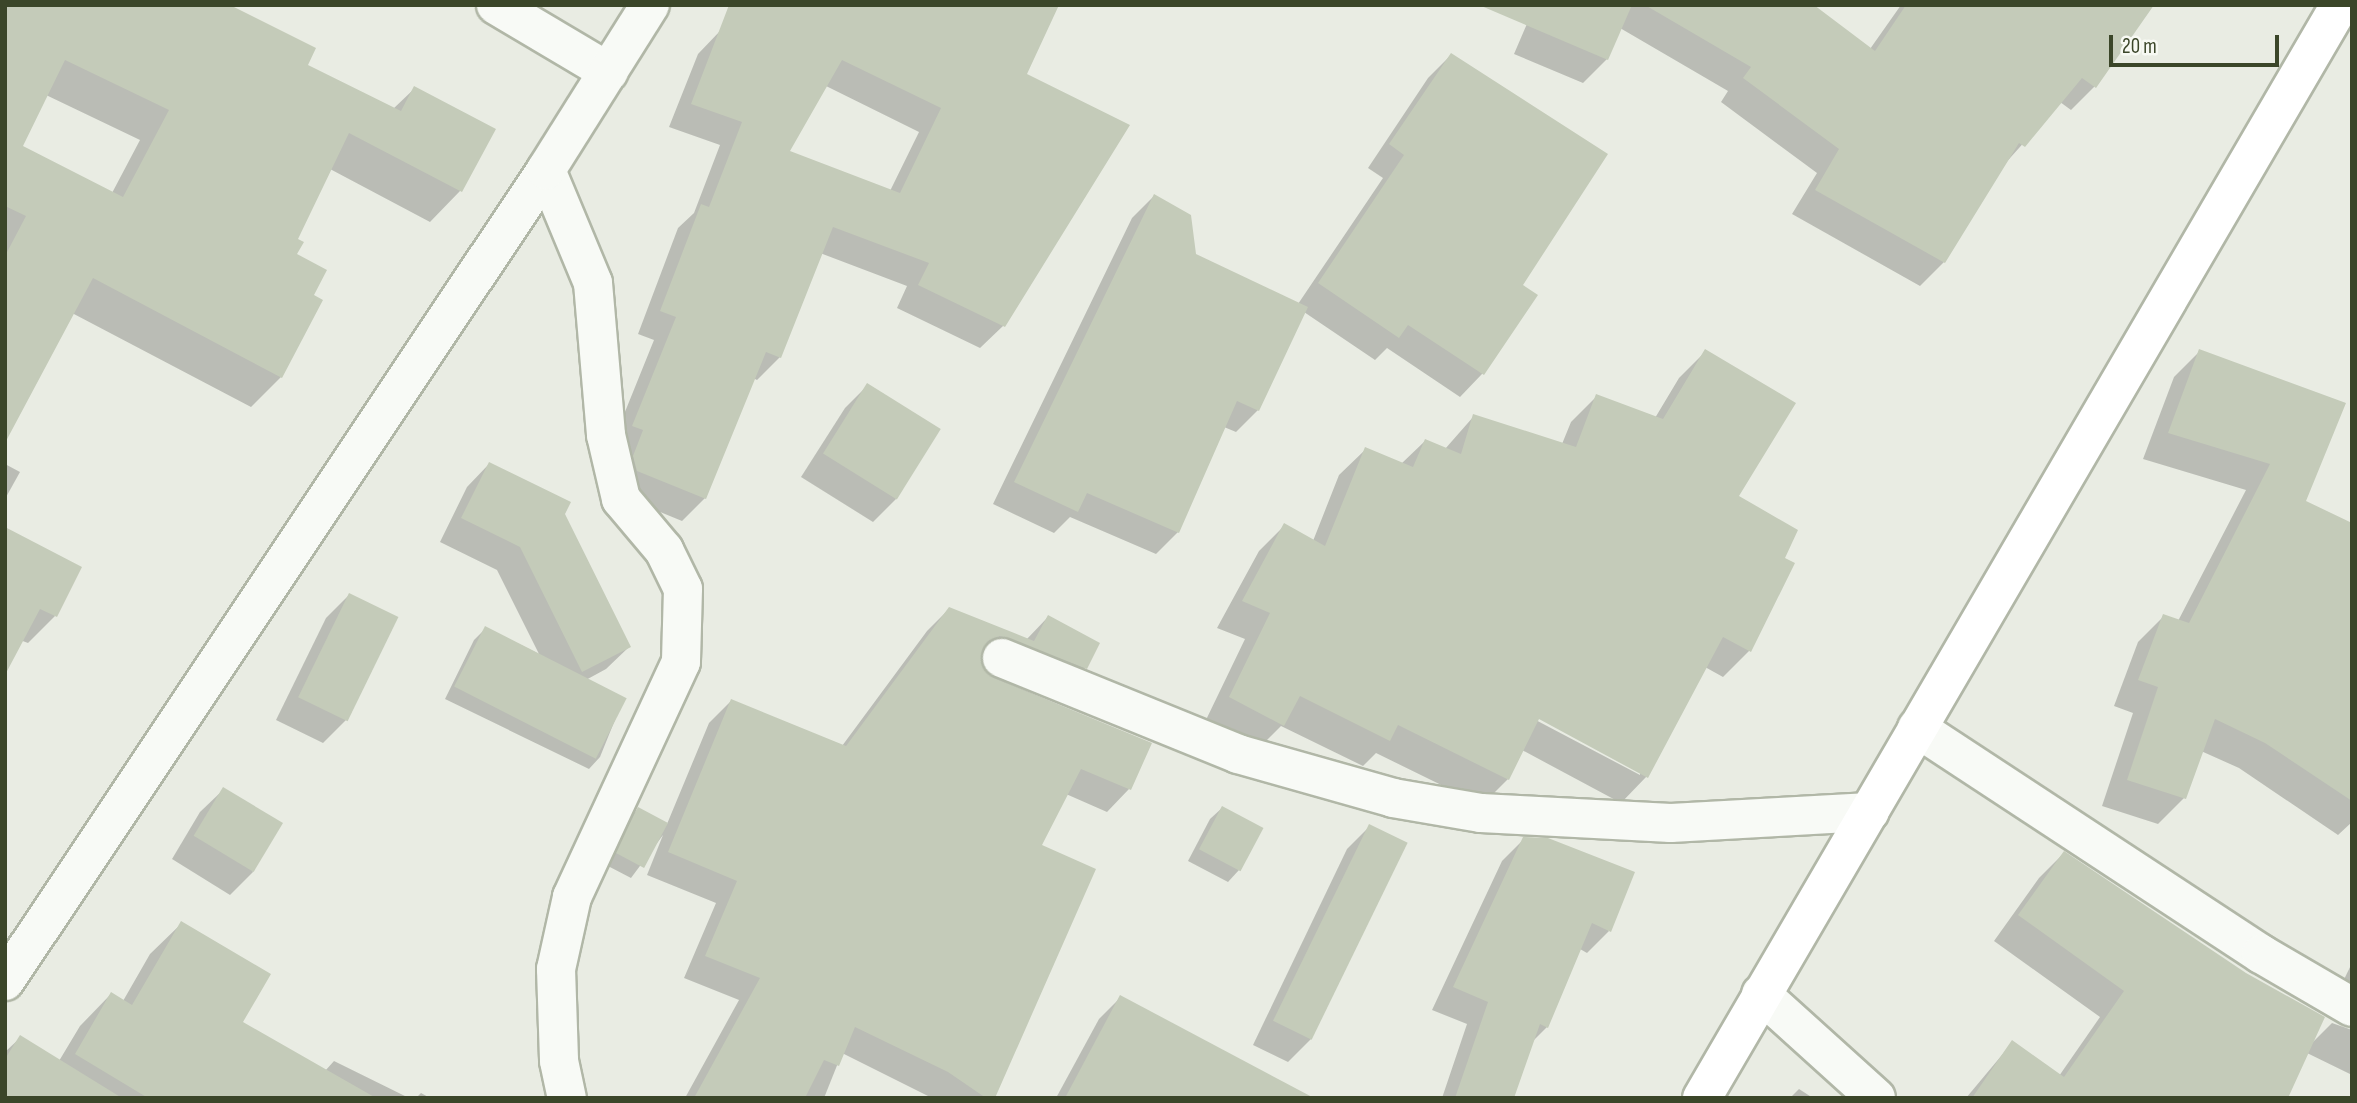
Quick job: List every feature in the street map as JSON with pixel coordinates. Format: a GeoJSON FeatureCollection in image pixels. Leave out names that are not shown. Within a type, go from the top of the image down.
{"type":"FeatureCollection","features":[{"type":"Feature","properties":{"kind":"main road"},"geometry":{"type":"LineString","coordinates":[[1702,1098],[2340,5]]}},
{"type":"Feature","properties":{"kind":"street"},"geometry":{"type":"LineString","coordinates":[[496,5],[609,72]]}},
{"type":"Feature","properties":{"kind":"street"},"geometry":{"type":"LineString","coordinates":[[5,981],[546,170],[650,5]]}},
{"type":"Feature","properties":{"kind":"street"},"geometry":{"type":"LineString","coordinates":[[546,170],[593,283],[606,435],[621,499],[664,550],[683,589],[681,662],[572,897],[556,969],[559,1061],[567,1098]]}},
{"type":"Feature","properties":{"kind":"street"},"geometry":{"type":"LineString","coordinates":[[1002,658],[1238,754],[1393,798],[1481,813],[1671,823],[1870,811]]}},
{"type":"Feature","properties":{"kind":"street"},"geometry":{"type":"LineString","coordinates":[[1917,728],[2261,954],[2352,1007]]}},
{"type":"Feature","properties":{"kind":"street"},"geometry":{"type":"LineString","coordinates":[[1761,995],[1876,1098]]}},
{"type":"Feature","properties":{"kind":"building"},"geometry":{"type":"Polygon","coordinates":[[[5,5],[230,5],[316,48],[308,65],[401,111],[414,86],[496,129],[462,192],[349,133],[298,239],[304,242],[297,254],[327,270],[314,295],[323,300],[282,378],[93,278],[5,443],[5,256],[26,216],[5,206],[5,5]],[[65,60],[23,146],[123,197],[169,110],[65,60]]]}},
{"type":"Feature","properties":{"kind":"building"},"geometry":{"type":"Polygon","coordinates":[[[729,5],[1059,5],[1027,74],[1130,125],[1005,327],[918,285],[929,263],[833,227],[781,358],[766,352],[706,499],[637,471],[633,456],[643,430],[632,426],[676,317],[660,311],[701,204],[709,207],[742,122],[691,104],[729,5]],[[842,60],[790,151],[900,193],[941,108],[842,60]]]}},
{"type":"Feature","properties":{"kind":"building"},"geometry":{"type":"Polygon","coordinates":[[[1479,5],[1632,5],[1608,60],[1479,5]]]}},
{"type":"Feature","properties":{"kind":"building"},"geometry":{"type":"Polygon","coordinates":[[[1645,5],[1814,5],[1875,51],[1906,5],[2154,5],[2096,88],[2082,78],[2025,147],[2019,143],[1945,263],[1815,190],[1839,149],[1743,78],[1751,67],[1645,5]]]}},
{"type":"Feature","properties":{"kind":"building"},"geometry":{"type":"Polygon","coordinates":[[[1451,53],[1608,154],[1523,285],[1538,295],[1484,375],[1408,325],[1399,338],[1318,283],[1404,155],[1389,144],[1451,53]]]}},
{"type":"Feature","properties":{"kind":"building"},"geometry":{"type":"Polygon","coordinates":[[[1154,194],[1191,215],[1196,254],[1308,307],[1259,411],[1237,401],[1179,533],[1087,493],[1078,512],[1014,482],[1154,194]]]}},
{"type":"Feature","properties":{"kind":"building"},"geometry":{"type":"Polygon","coordinates":[[[1705,349],[1796,403],[1739,496],[1798,530],[1785,558],[1795,563],[1751,652],[1723,637],[1648,778],[1539,719],[1509,780],[1398,725],[1390,741],[1300,696],[1284,726],[1229,697],[1270,613],[1242,601],[1284,523],[1325,546],[1365,447],[1413,467],[1425,439],[1461,454],[1473,414],[1576,447],[1596,394],[1663,419],[1705,349]]]}},
{"type":"Feature","properties":{"kind":"building"},"geometry":{"type":"Polygon","coordinates":[[[2199,349],[2346,403],[2306,501],[2352,523],[2352,801],[2265,743],[2215,719],[2186,799],[2127,780],[2158,687],[2138,680],[2163,614],[2189,623],[2270,464],[2168,433],[2199,349]]]}},
{"type":"Feature","properties":{"kind":"building"},"geometry":{"type":"Polygon","coordinates":[[[867,383],[941,429],[897,499],[823,453],[867,383]]]}},
{"type":"Feature","properties":{"kind":"building"},"geometry":{"type":"Polygon","coordinates":[[[489,462],[571,502],[565,514],[631,647],[582,672],[520,547],[461,518],[489,462]]]}},
{"type":"Feature","properties":{"kind":"building"},"geometry":{"type":"Polygon","coordinates":[[[5,527],[82,567],[57,617],[40,609],[5,675],[5,527]]]}},
{"type":"Feature","properties":{"kind":"building"},"geometry":{"type":"Polygon","coordinates":[[[349,593],[398,617],[348,721],[298,697],[349,593]]]}},
{"type":"Feature","properties":{"kind":"building"},"geometry":{"type":"Polygon","coordinates":[[[949,607],[1034,641],[1048,615],[1100,643],[1087,669],[1000,636],[988,641],[981,662],[994,678],[1152,743],[1131,790],[1081,769],[1042,845],[1096,869],[995,1098],[986,1098],[948,1072],[855,1027],[839,1066],[824,1060],[805,1098],[694,1098],[760,978],[705,956],[737,881],[668,852],[731,699],[846,746],[949,607]]]}},
{"type":"Feature","properties":{"kind":"building"},"geometry":{"type":"Polygon","coordinates":[[[485,626],[627,698],[596,759],[454,687],[485,626]]]}},
{"type":"Feature","properties":{"kind":"building"},"geometry":{"type":"Polygon","coordinates":[[[223,787],[283,823],[254,872],[194,836],[223,787]]]}},
{"type":"Feature","properties":{"kind":"building"},"geometry":{"type":"Polygon","coordinates":[[[1222,806],[1263,828],[1240,871],[1199,849],[1222,806]]]}},
{"type":"Feature","properties":{"kind":"building"},"geometry":{"type":"Polygon","coordinates":[[[638,807],[668,823],[644,868],[614,852],[638,807]]]}},
{"type":"Feature","properties":{"kind":"building"},"geometry":{"type":"Polygon","coordinates":[[[1369,824],[1408,843],[1312,1040],[1273,1021],[1369,824]]]}},
{"type":"Feature","properties":{"kind":"building"},"geometry":{"type":"Polygon","coordinates":[[[1523,837],[1548,838],[1635,872],[1611,932],[1592,923],[1548,1028],[1540,1024],[1514,1098],[1455,1098],[1488,1002],[1453,987],[1523,837]]]}},
{"type":"Feature","properties":{"kind":"building"},"geometry":{"type":"Polygon","coordinates":[[[2064,851],[2246,973],[2325,1017],[2288,1098],[1972,1098],[2012,1040],[2064,1077],[2124,991],[2018,915],[2064,851]]]}},
{"type":"Feature","properties":{"kind":"building"},"geometry":{"type":"Polygon","coordinates":[[[181,921],[271,974],[243,1022],[376,1098],[148,1098],[75,1054],[111,992],[132,1005],[181,921]]]}},
{"type":"Feature","properties":{"kind":"building"},"geometry":{"type":"Polygon","coordinates":[[[1120,995],[1314,1098],[1065,1098],[1120,995]]]}},
{"type":"Feature","properties":{"kind":"building"},"geometry":{"type":"Polygon","coordinates":[[[20,1035],[122,1098],[5,1098],[5,1059],[20,1035]]]}}]}
